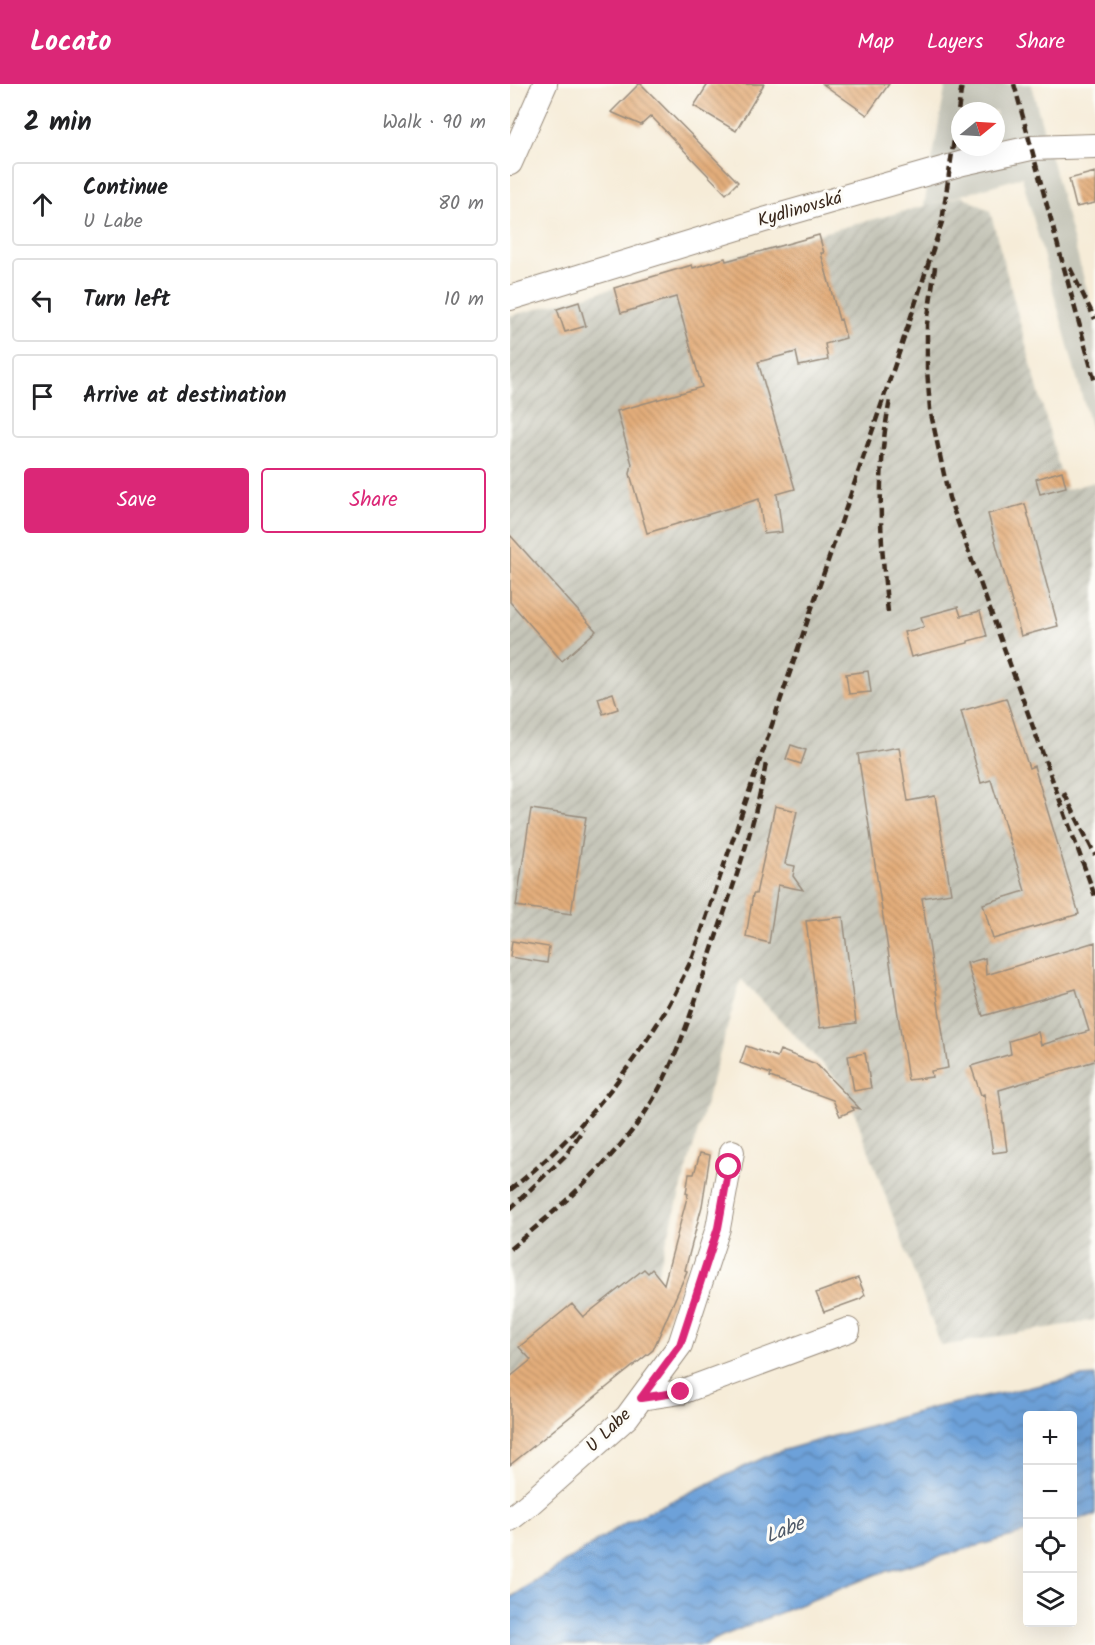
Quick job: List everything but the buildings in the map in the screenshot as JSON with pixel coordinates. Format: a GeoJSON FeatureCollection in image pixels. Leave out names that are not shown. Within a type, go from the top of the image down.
{"type":"FeatureCollection","features":[{"type":"Feature","properties":{"kind":"street"},"geometry":{"type":"LineString","coordinates":[[510,163],[545,84]]}},
{"type":"Feature","properties":{"kind":"street","name":"Kydlinovská"},"geometry":{"type":"LineString","coordinates":[[510,298],[753,223],[957,164],[1031,148],[1095,146]]}},
{"type":"Feature","properties":{"kind":"street","name":"U Labe"},"geometry":{"type":"LineString","coordinates":[[510,1519],[627,1417],[680,1345],[718,1228],[732,1152]]}},
{"type":"Feature","properties":{"kind":"street"},"geometry":{"type":"LineString","coordinates":[[641,1398],[681,1392],[848,1330]]}},
{"type":"Feature","properties":{"kind":"shaded area"},"geometry":{"type":"Polygon","coordinates":[[[946,84],[1031,84],[1095,320],[1095,444],[1022,177],[924,206],[946,84]]]}},
{"type":"Feature","properties":{"kind":"shaded area"},"geometry":{"type":"Polygon","coordinates":[[[962,196],[990,211],[1065,490],[1095,482],[1095,1320],[941,1346],[846,1089],[741,979],[634,1355],[510,1464],[510,316],[962,196]]]}},
{"type":"Feature","properties":{"kind":"water","name":"Labe"},"geometry":{"type":"Polygon","coordinates":[[[1095,1376],[1095,1516],[1077,1518],[1077,1411],[1023,1411],[1023,1533],[877,1574],[704,1645],[510,1645],[510,1598],[627,1522],[774,1453],[932,1408],[1079,1377],[1095,1376]]]}},
{"type":"Feature","properties":{"kind":"railway"},"geometry":{"type":"LineString","coordinates":[[510,1190],[573,1133],[628,1068],[664,1014],[692,959],[942,222],[962,84]]}},
{"type":"Feature","properties":{"kind":"railway"},"geometry":{"type":"LineString","coordinates":[[1014,84],[1095,382]]}},
{"type":"Feature","properties":{"kind":"railway"},"geometry":{"type":"LineString","coordinates":[[935,267],[927,324],[927,369],[930,409],[949,498],[1095,896]]}},
{"type":"Feature","properties":{"kind":"railway"},"geometry":{"type":"LineString","coordinates":[[1070,268],[1095,319]]}},
{"type":"Feature","properties":{"kind":"railway"},"geometry":{"type":"LineString","coordinates":[[888,612],[883,559],[881,479],[890,400]]}},
{"type":"Feature","properties":{"kind":"railway"},"geometry":{"type":"LineString","coordinates":[[510,1249],[558,1208],[603,1164],[631,1132],[659,1090],[689,1019],[736,878],[750,833],[766,763]]}},
{"type":"Feature","properties":{"kind":"railway"},"geometry":{"type":"LineString","coordinates":[[1064,793],[1095,855]]}},
{"type":"Feature","properties":{"kind":"railway"},"geometry":{"type":"LineString","coordinates":[[510,1209],[565,1156],[583,1129]]}},
{"type":"Feature","properties":{"kind":"route"},"geometry":{"type":"LineString","coordinates":[[681,1392],[641,1398],[680,1345],[718,1228],[729,1167]]}}]}
